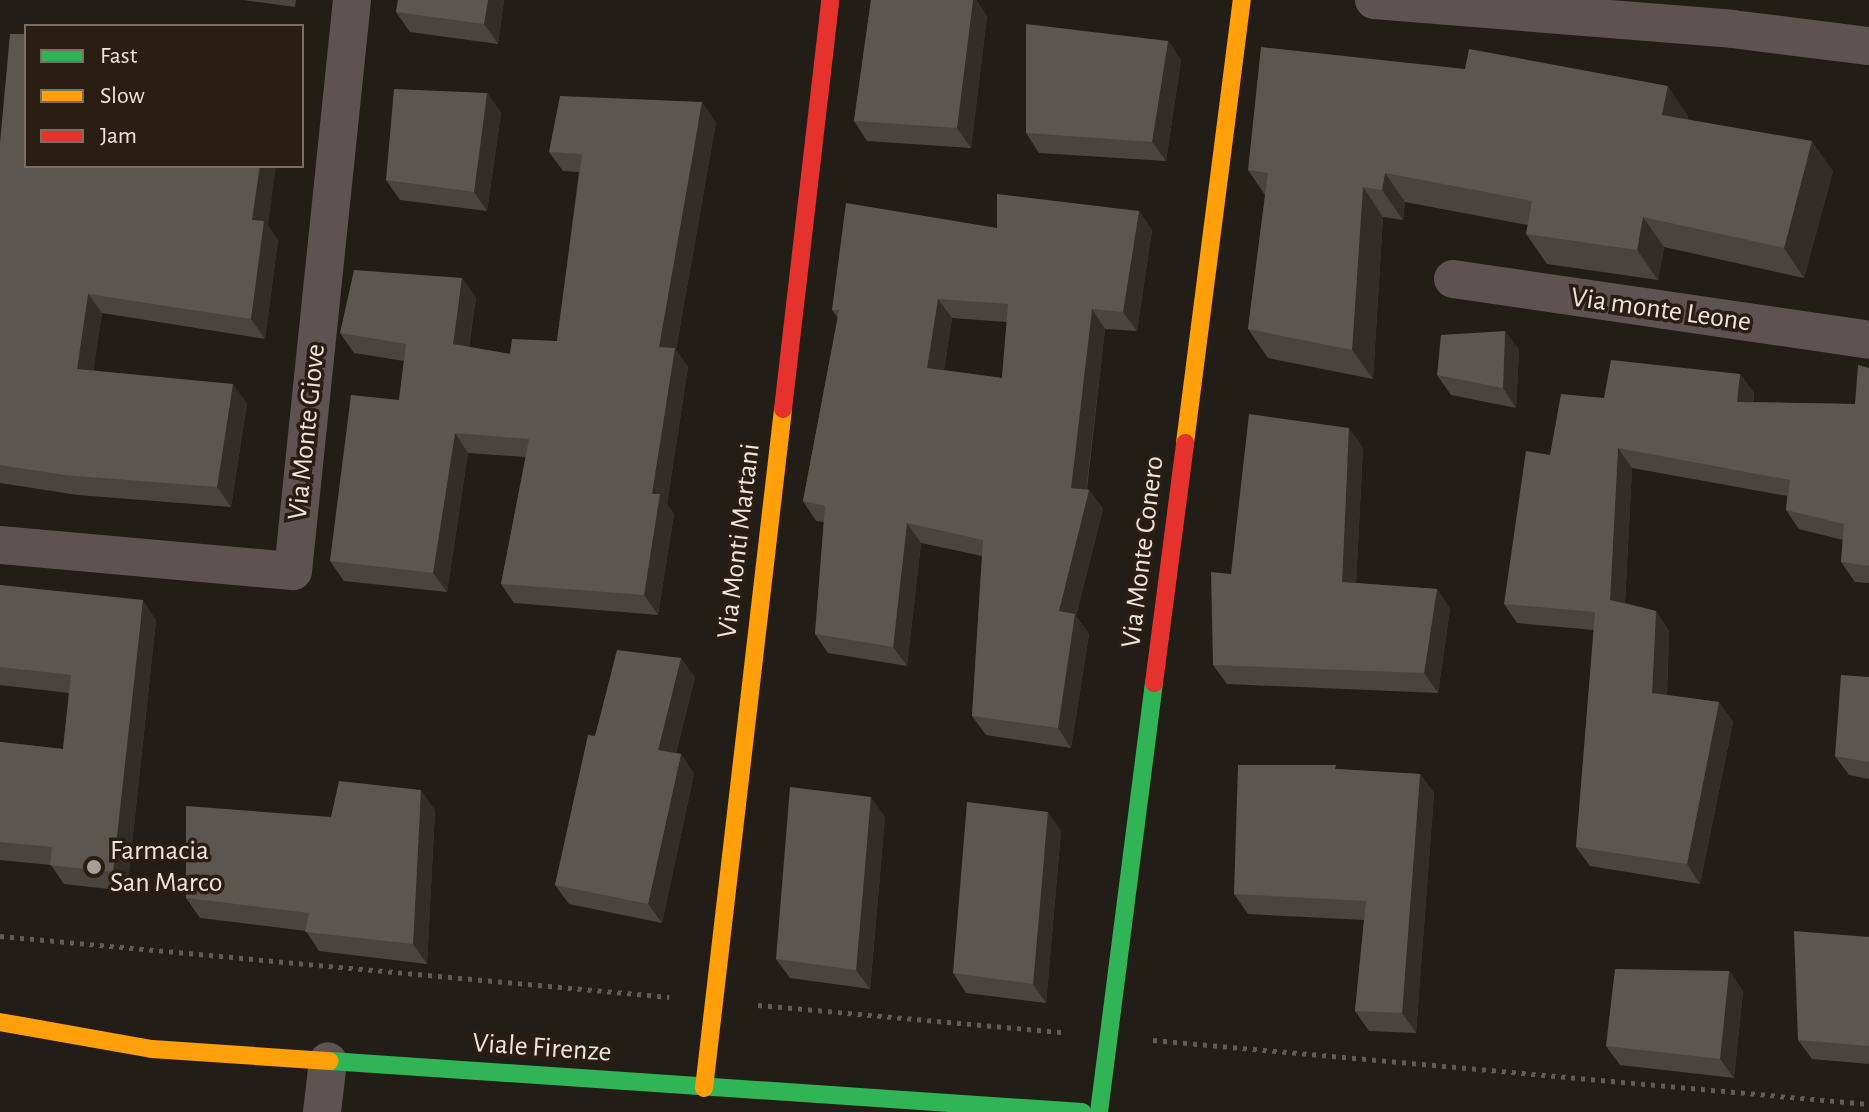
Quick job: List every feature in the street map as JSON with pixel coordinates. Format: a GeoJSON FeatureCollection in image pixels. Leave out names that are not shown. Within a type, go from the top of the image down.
{"type":"FeatureCollection","features":[{"type":"Feature","properties":{"kind":"street","name":"Via Monte Giove"},"geometry":{"type":"LineString","coordinates":[[0,545],[293,571],[352,0]]}},
{"type":"Feature","properties":{"kind":"street","name":"Via Monti Martani"},"geometry":{"type":"LineString","coordinates":[[704,1088],[830,0]]}},
{"type":"Feature","properties":{"kind":"street","name":"Via Monte Conero"},"geometry":{"type":"LineString","coordinates":[[1099,1112],[1242,0]]}},
{"type":"Feature","properties":{"kind":"street"},"geometry":{"type":"LineString","coordinates":[[1374,0],[1732,29],[1869,46]]}},
{"type":"Feature","properties":{"kind":"street","name":"Via monte Leone"},"geometry":{"type":"LineString","coordinates":[[1453,279],[1869,340]]}},
{"type":"Feature","properties":{"kind":"street","name":"Viale Firenze"},"geometry":{"type":"LineString","coordinates":[[0,1022],[152,1049],[1082,1112]]}},
{"type":"Feature","properties":{"kind":"street"},"geometry":{"type":"LineString","coordinates":[[322,1112],[328,1061]]}},
{"type":"Feature","properties":{"kind":"path"},"geometry":{"type":"LineString","coordinates":[[0,936],[1869,1104]]}},
{"type":"Feature","properties":{"kind":"building"},"geometry":{"type":"Polygon","coordinates":[[[398,0],[488,0],[484,24],[396,12],[398,0]]]}},
{"type":"Feature","properties":{"kind":"building"},"geometry":{"type":"Polygon","coordinates":[[[871,0],[973,0],[957,128],[854,121],[871,0]]]}},
{"type":"Feature","properties":{"kind":"building"},"geometry":{"type":"Polygon","coordinates":[[[1026,24],[1168,41],[1152,142],[1026,133],[1026,24]]]}},
{"type":"Feature","properties":{"kind":"building"},"geometry":{"type":"Polygon","coordinates":[[[10,34],[24,34],[24,168],[260,168],[252,220],[264,221],[251,319],[88,294],[77,369],[233,384],[217,487],[64,475],[0,465],[0,143],[10,34]]]}},
{"type":"Feature","properties":{"kind":"building"},"geometry":{"type":"Polygon","coordinates":[[[1261,47],[1465,69],[1469,49],[1668,86],[1662,115],[1812,141],[1784,248],[1643,217],[1637,250],[1526,234],[1532,201],[1385,173],[1382,190],[1363,187],[1352,350],[1248,329],[1268,173],[1248,170],[1261,47]]]}},
{"type":"Feature","properties":{"kind":"building"},"geometry":{"type":"Polygon","coordinates":[[[394,89],[487,93],[474,192],[386,180],[394,89]]]}},
{"type":"Feature","properties":{"kind":"building"},"geometry":{"type":"Polygon","coordinates":[[[560,96],[702,102],[659,347],[675,348],[652,494],[660,494],[644,595],[501,584],[529,439],[455,433],[433,573],[330,561],[351,395],[399,400],[406,344],[340,333],[354,270],[462,278],[453,344],[510,354],[512,339],[557,341],[582,154],[549,152],[560,96]]]}},
{"type":"Feature","properties":{"kind":"building"},"geometry":{"type":"Polygon","coordinates":[[[997,194],[1139,211],[1123,312],[1092,309],[1071,488],[1089,490],[1059,611],[1075,614],[1058,728],[972,716],[983,540],[907,523],[893,647],[815,634],[825,506],[803,501],[839,310],[832,310],[846,203],[997,228],[997,194]],[[938,299],[927,368],[1002,378],[1008,304],[938,299]]]}},
{"type":"Feature","properties":{"kind":"building"},"geometry":{"type":"Polygon","coordinates":[[[1505,331],[1503,388],[1437,375],[1441,335],[1505,331]]]}},
{"type":"Feature","properties":{"kind":"building"},"geometry":{"type":"Polygon","coordinates":[[[1611,360],[1740,374],[1737,402],[1855,404],[1858,365],[1869,368],[1869,566],[1841,562],[1844,524],[1786,510],[1790,480],[1618,448],[1610,600],[1656,611],[1652,693],[1719,702],[1687,864],[1576,847],[1595,612],[1504,604],[1526,451],[1550,455],[1561,394],[1604,398],[1611,360]]]}},
{"type":"Feature","properties":{"kind":"building"},"geometry":{"type":"Polygon","coordinates":[[[1249,414],[1349,428],[1342,582],[1437,589],[1424,673],[1213,665],[1211,572],[1231,574],[1249,414]]]}},
{"type":"Feature","properties":{"kind":"building"},"geometry":{"type":"Polygon","coordinates":[[[0,585],[143,600],[113,872],[50,865],[52,847],[0,842],[0,742],[63,749],[71,675],[0,667],[0,585]]]}},
{"type":"Feature","properties":{"kind":"building"},"geometry":{"type":"Polygon","coordinates":[[[617,650],[681,658],[658,750],[681,754],[648,904],[555,885],[588,735],[595,736],[617,650]]]}},
{"type":"Feature","properties":{"kind":"building"},"geometry":{"type":"Polygon","coordinates":[[[1841,675],[1869,677],[1869,762],[1835,756],[1841,675]]]}},
{"type":"Feature","properties":{"kind":"building"},"geometry":{"type":"Polygon","coordinates":[[[1238,765],[1336,765],[1335,769],[1420,774],[1402,1013],[1355,1011],[1366,901],[1234,894],[1238,765]]]}},
{"type":"Feature","properties":{"kind":"building"},"geometry":{"type":"Polygon","coordinates":[[[339,781],[421,790],[413,944],[305,932],[309,913],[186,898],[186,806],[331,817],[339,781]]]}},
{"type":"Feature","properties":{"kind":"building"},"geometry":{"type":"Polygon","coordinates":[[[790,787],[871,797],[856,970],[776,959],[790,787]]]}},
{"type":"Feature","properties":{"kind":"building"},"geometry":{"type":"Polygon","coordinates":[[[967,802],[1048,812],[1033,984],[953,973],[967,802]]]}},
{"type":"Feature","properties":{"kind":"building"},"geometry":{"type":"Polygon","coordinates":[[[1794,931],[1869,937],[1869,1046],[1798,1040],[1794,931]]]}},
{"type":"Feature","properties":{"kind":"building"},"geometry":{"type":"Polygon","coordinates":[[[1615,969],[1729,971],[1720,1059],[1606,1046],[1615,969]]]}},
{"type":"Feature","properties":{"kind":"traffic: fast"},"geometry":{"type":"LineString","coordinates":[[1099,1112],[1154,683]]}},
{"type":"Feature","properties":{"kind":"traffic: fast"},"geometry":{"type":"LineString","coordinates":[[330,1061],[1082,1112]]}},
{"type":"Feature","properties":{"kind":"traffic: slow"},"geometry":{"type":"LineString","coordinates":[[1185,443],[1242,0]]}},
{"type":"Feature","properties":{"kind":"traffic: slow"},"geometry":{"type":"LineString","coordinates":[[704,1088],[783,409]]}},
{"type":"Feature","properties":{"kind":"traffic: slow"},"geometry":{"type":"LineString","coordinates":[[0,1022],[152,1049],[330,1061]]}},
{"type":"Feature","properties":{"kind":"traffic: jam"},"geometry":{"type":"LineString","coordinates":[[783,409],[830,0]]}},
{"type":"Feature","properties":{"kind":"traffic: jam"},"geometry":{"type":"LineString","coordinates":[[1154,683],[1185,443]]}},
{"type":"Feature","properties":{"kind":"place","name":"Farmacia San Marco"},"geometry":{"type":"Point","coordinates":[94,867]}}]}
